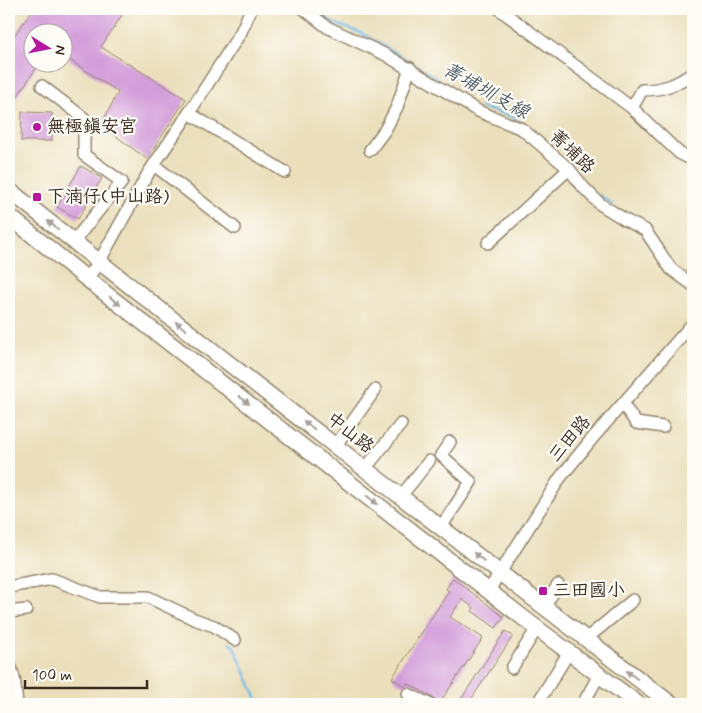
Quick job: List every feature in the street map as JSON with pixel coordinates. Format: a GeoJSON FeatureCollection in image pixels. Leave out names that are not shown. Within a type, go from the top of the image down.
{"type":"FeatureCollection","features":[{"type":"Feature","properties":{"kind":"main road","name":"中山路"},"geometry":{"type":"LineString","coordinates":[[9,190],[365,469],[671,704]]}},
{"type":"Feature","properties":{"kind":"main road"},"geometry":{"type":"LineString","coordinates":[[9,216],[87,279],[537,628],[638,704]]}},
{"type":"Feature","properties":{"kind":"street"},"geometry":{"type":"LineString","coordinates":[[87,279],[99,262],[154,165],[241,32],[251,9]]}},
{"type":"Feature","properties":{"kind":"street","name":"菁埔路"},"geometry":{"type":"LineString","coordinates":[[304,9],[327,27],[410,68],[478,111],[522,129],[568,169],[600,204],[645,230],[671,269],[693,285]]}},
{"type":"Feature","properties":{"kind":"street"},"geometry":{"type":"LineString","coordinates":[[499,9],[632,108],[679,153],[693,160]]}},
{"type":"Feature","properties":{"kind":"street"},"geometry":{"type":"LineString","coordinates":[[370,150],[385,130],[397,107],[410,68]]}},
{"type":"Feature","properties":{"kind":"street"},"geometry":{"type":"LineString","coordinates":[[632,108],[642,90],[654,90],[680,83],[693,73]]}},
{"type":"Feature","properties":{"kind":"street"},"geometry":{"type":"LineString","coordinates":[[42,86],[84,118],[84,155],[122,182],[74,242]]}},
{"type":"Feature","properties":{"kind":"street"},"geometry":{"type":"LineString","coordinates":[[189,113],[285,172]]}},
{"type":"Feature","properties":{"kind":"street"},"geometry":{"type":"LineString","coordinates":[[154,165],[236,228]]}},
{"type":"Feature","properties":{"kind":"street"},"geometry":{"type":"LineString","coordinates":[[488,243],[568,169]]}},
{"type":"Feature","properties":{"kind":"street","name":"三田路"},"geometry":{"type":"LineString","coordinates":[[489,590],[560,478],[693,322]]}},
{"type":"Feature","properties":{"kind":"street"},"geometry":{"type":"LineString","coordinates":[[336,445],[375,390]]}},
{"type":"Feature","properties":{"kind":"street"},"geometry":{"type":"LineString","coordinates":[[623,404],[636,423],[663,427]]}},
{"type":"Feature","properties":{"kind":"street"},"geometry":{"type":"LineString","coordinates":[[365,469],[400,424]]}},
{"type":"Feature","properties":{"kind":"street"},"geometry":{"type":"LineString","coordinates":[[441,527],[471,482],[441,455],[450,442]]}},
{"type":"Feature","properties":{"kind":"street"},"geometry":{"type":"LineString","coordinates":[[401,496],[429,461]]}},
{"type":"Feature","properties":{"kind":"street"},"geometry":{"type":"LineString","coordinates":[[9,587],[52,580],[100,597],[148,597],[194,619],[214,626],[235,640]]}},
{"type":"Feature","properties":{"kind":"street"},"geometry":{"type":"LineString","coordinates":[[544,607],[558,585]]}},
{"type":"Feature","properties":{"kind":"street"},"geometry":{"type":"LineString","coordinates":[[586,639],[633,600]]}},
{"type":"Feature","properties":{"kind":"street"},"geometry":{"type":"LineString","coordinates":[[9,612],[26,610]]}},
{"type":"Feature","properties":{"kind":"street"},"geometry":{"type":"LineString","coordinates":[[512,668],[537,628]]}},
{"type":"Feature","properties":{"kind":"street"},"geometry":{"type":"LineString","coordinates":[[537,704],[569,652]]}},
{"type":"Feature","properties":{"kind":"street"},"geometry":{"type":"LineString","coordinates":[[9,662],[14,678],[17,704]]}},
{"type":"Feature","properties":{"kind":"street"},"geometry":{"type":"LineString","coordinates":[[583,704],[599,674]]}},
{"type":"Feature","properties":{"kind":"street"},"geometry":{"type":"LineString","coordinates":[[408,694],[429,704]]}},
{"type":"Feature","properties":{"kind":"building"},"geometry":{"type":"Polygon","coordinates":[[[33,9],[126,9],[101,47],[186,99],[147,159],[101,125],[118,92],[72,62],[72,22],[24,22],[33,9]]]}},
{"type":"Feature","properties":{"kind":"building"},"geometry":{"type":"Polygon","coordinates":[[[22,25],[22,72],[33,72],[9,109],[9,43],[22,25]]]}},
{"type":"Feature","properties":{"kind":"building","name":"無極鎮安宮"},"geometry":{"type":"Polygon","coordinates":[[[22,112],[52,113],[52,141],[21,141],[22,112]]]}},
{"type":"Feature","properties":{"kind":"building"},"geometry":{"type":"Polygon","coordinates":[[[81,166],[102,178],[78,219],[57,207],[81,166]]]}},
{"type":"Feature","properties":{"kind":"building"},"geometry":{"type":"Polygon","coordinates":[[[453,578],[504,617],[496,628],[472,611],[474,608],[462,599],[450,617],[483,638],[439,704],[432,697],[407,683],[405,687],[392,678],[449,591],[446,589],[453,578]]]}},
{"type":"Feature","properties":{"kind":"building"},"geometry":{"type":"Polygon","coordinates":[[[505,631],[513,636],[468,704],[458,704],[505,631]]]}},
{"type":"Feature","properties":{"kind":"waterway","name":"菁埔圳支線"},"geometry":{"type":"LineString","coordinates":[[316,9],[333,23],[361,33],[424,70],[453,90]]}},
{"type":"Feature","properties":{"kind":"waterway","name":"菁埔圳支線"},"geometry":{"type":"LineString","coordinates":[[481,107],[513,117],[522,124]]}},
{"type":"Feature","properties":{"kind":"waterway","name":"菁埔圳支線"},"geometry":{"type":"LineString","coordinates":[[599,195],[613,205]]}},
{"type":"Feature","properties":{"kind":"waterway"},"geometry":{"type":"LineString","coordinates":[[145,602],[173,618],[192,624]]}},
{"type":"Feature","properties":{"kind":"waterway"},"geometry":{"type":"LineString","coordinates":[[230,643],[234,647],[259,704]]}},
{"type":"Feature","properties":{"kind":"place","name":"無極鎮安宮"},"geometry":{"type":"Point","coordinates":[37,127]}},
{"type":"Feature","properties":{"kind":"place","name":"下湳仔(中山路)"},"geometry":{"type":"Point","coordinates":[37,197]}},
{"type":"Feature","properties":{"kind":"place","name":"三田國小"},"geometry":{"type":"Point","coordinates":[543,591]}}]}
